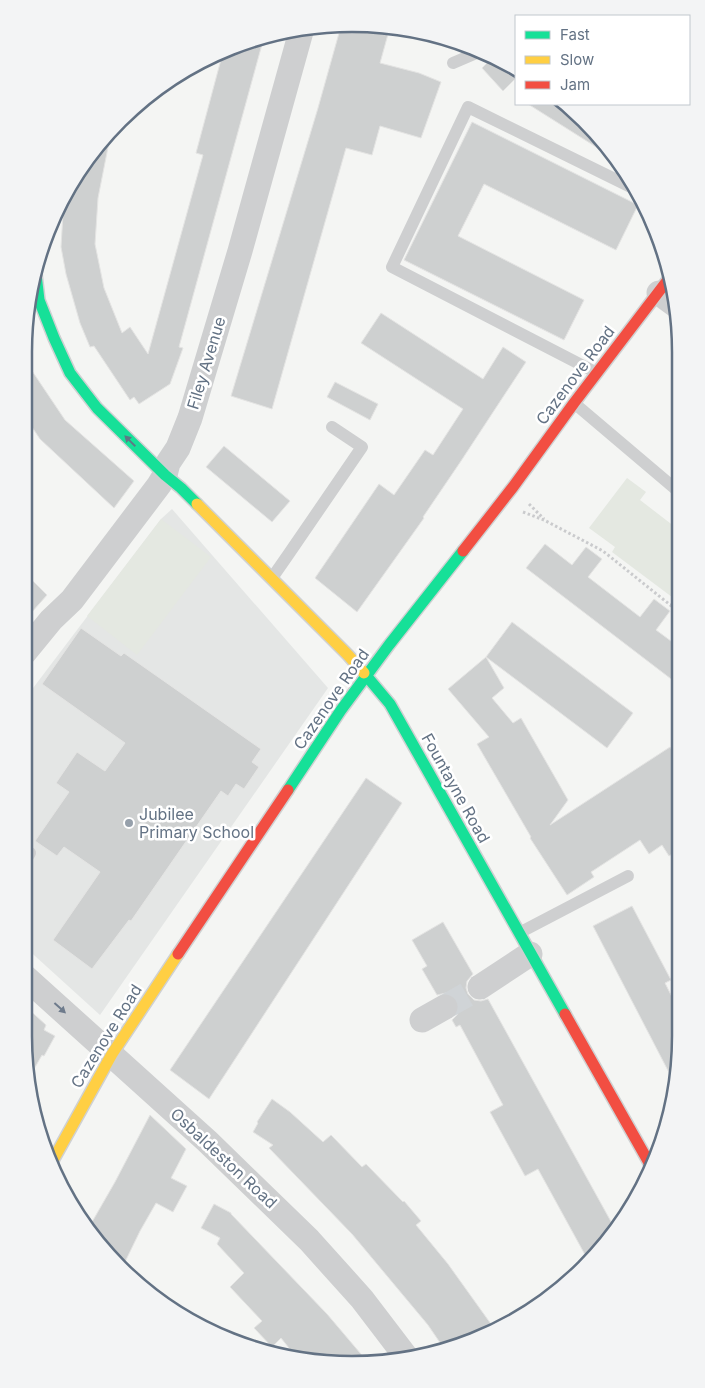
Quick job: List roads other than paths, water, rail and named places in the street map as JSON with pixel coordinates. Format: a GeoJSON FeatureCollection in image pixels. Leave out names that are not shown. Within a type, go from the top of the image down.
{"type":"FeatureCollection","features":[{"type":"Feature","properties":{"kind":"street","name":"Filey Avenue"},"geometry":{"type":"LineString","coordinates":[[32,643],[51,620],[72,600],[160,485],[168,463],[178,448],[190,418],[240,251],[299,37]]}},
{"type":"Feature","properties":{"kind":"street","name":"Fountayne Road"},"geometry":{"type":"LineString","coordinates":[[38,294],[54,338],[70,373],[98,408],[165,475],[182,488],[348,655],[390,704],[647,1160]]}},
{"type":"Feature","properties":{"kind":"street","name":"Cazenove Road"},"geometry":{"type":"LineString","coordinates":[[56,1155],[112,1054],[341,710],[499,504],[574,402],[597,373],[667,294]]}},
{"type":"Feature","properties":{"kind":"street"},"geometry":{"type":"LineString","coordinates":[[480,987],[525,944]]}},
{"type":"Feature","properties":{"kind":"street","name":"Osbaldeston Road"},"geometry":{"type":"LineString","coordinates":[[32,983],[207,1141],[309,1240],[362,1299],[402,1351]]}},
{"type":"Feature","properties":{"kind":"street"},"geometry":{"type":"LineString","coordinates":[[422,1020],[445,1007]]}},
{"type":"Feature","properties":{"kind":"lane"},"geometry":{"type":"LineString","coordinates":[[453,62],[470,55]]}},
{"type":"Feature","properties":{"kind":"lane"},"geometry":{"type":"LineString","coordinates":[[597,373],[392,267],[468,107],[625,184]]}},
{"type":"Feature","properties":{"kind":"lane"},"geometry":{"type":"LineString","coordinates":[[574,402],[672,486]]}},
{"type":"Feature","properties":{"kind":"lane"},"geometry":{"type":"LineString","coordinates":[[272,578],[362,447],[332,427]]}},
{"type":"Feature","properties":{"kind":"lane"},"geometry":{"type":"LineString","coordinates":[[525,944],[628,876]]}},
{"type":"Feature","properties":{"kind":"tunnel"},"geometry":{"type":"LineString","coordinates":[[445,1007],[480,987]]}},
{"type":"Feature","properties":{"kind":"place","name":"Jubilee Primary School"},"geometry":{"type":"Point","coordinates":[129,823]}}]}
